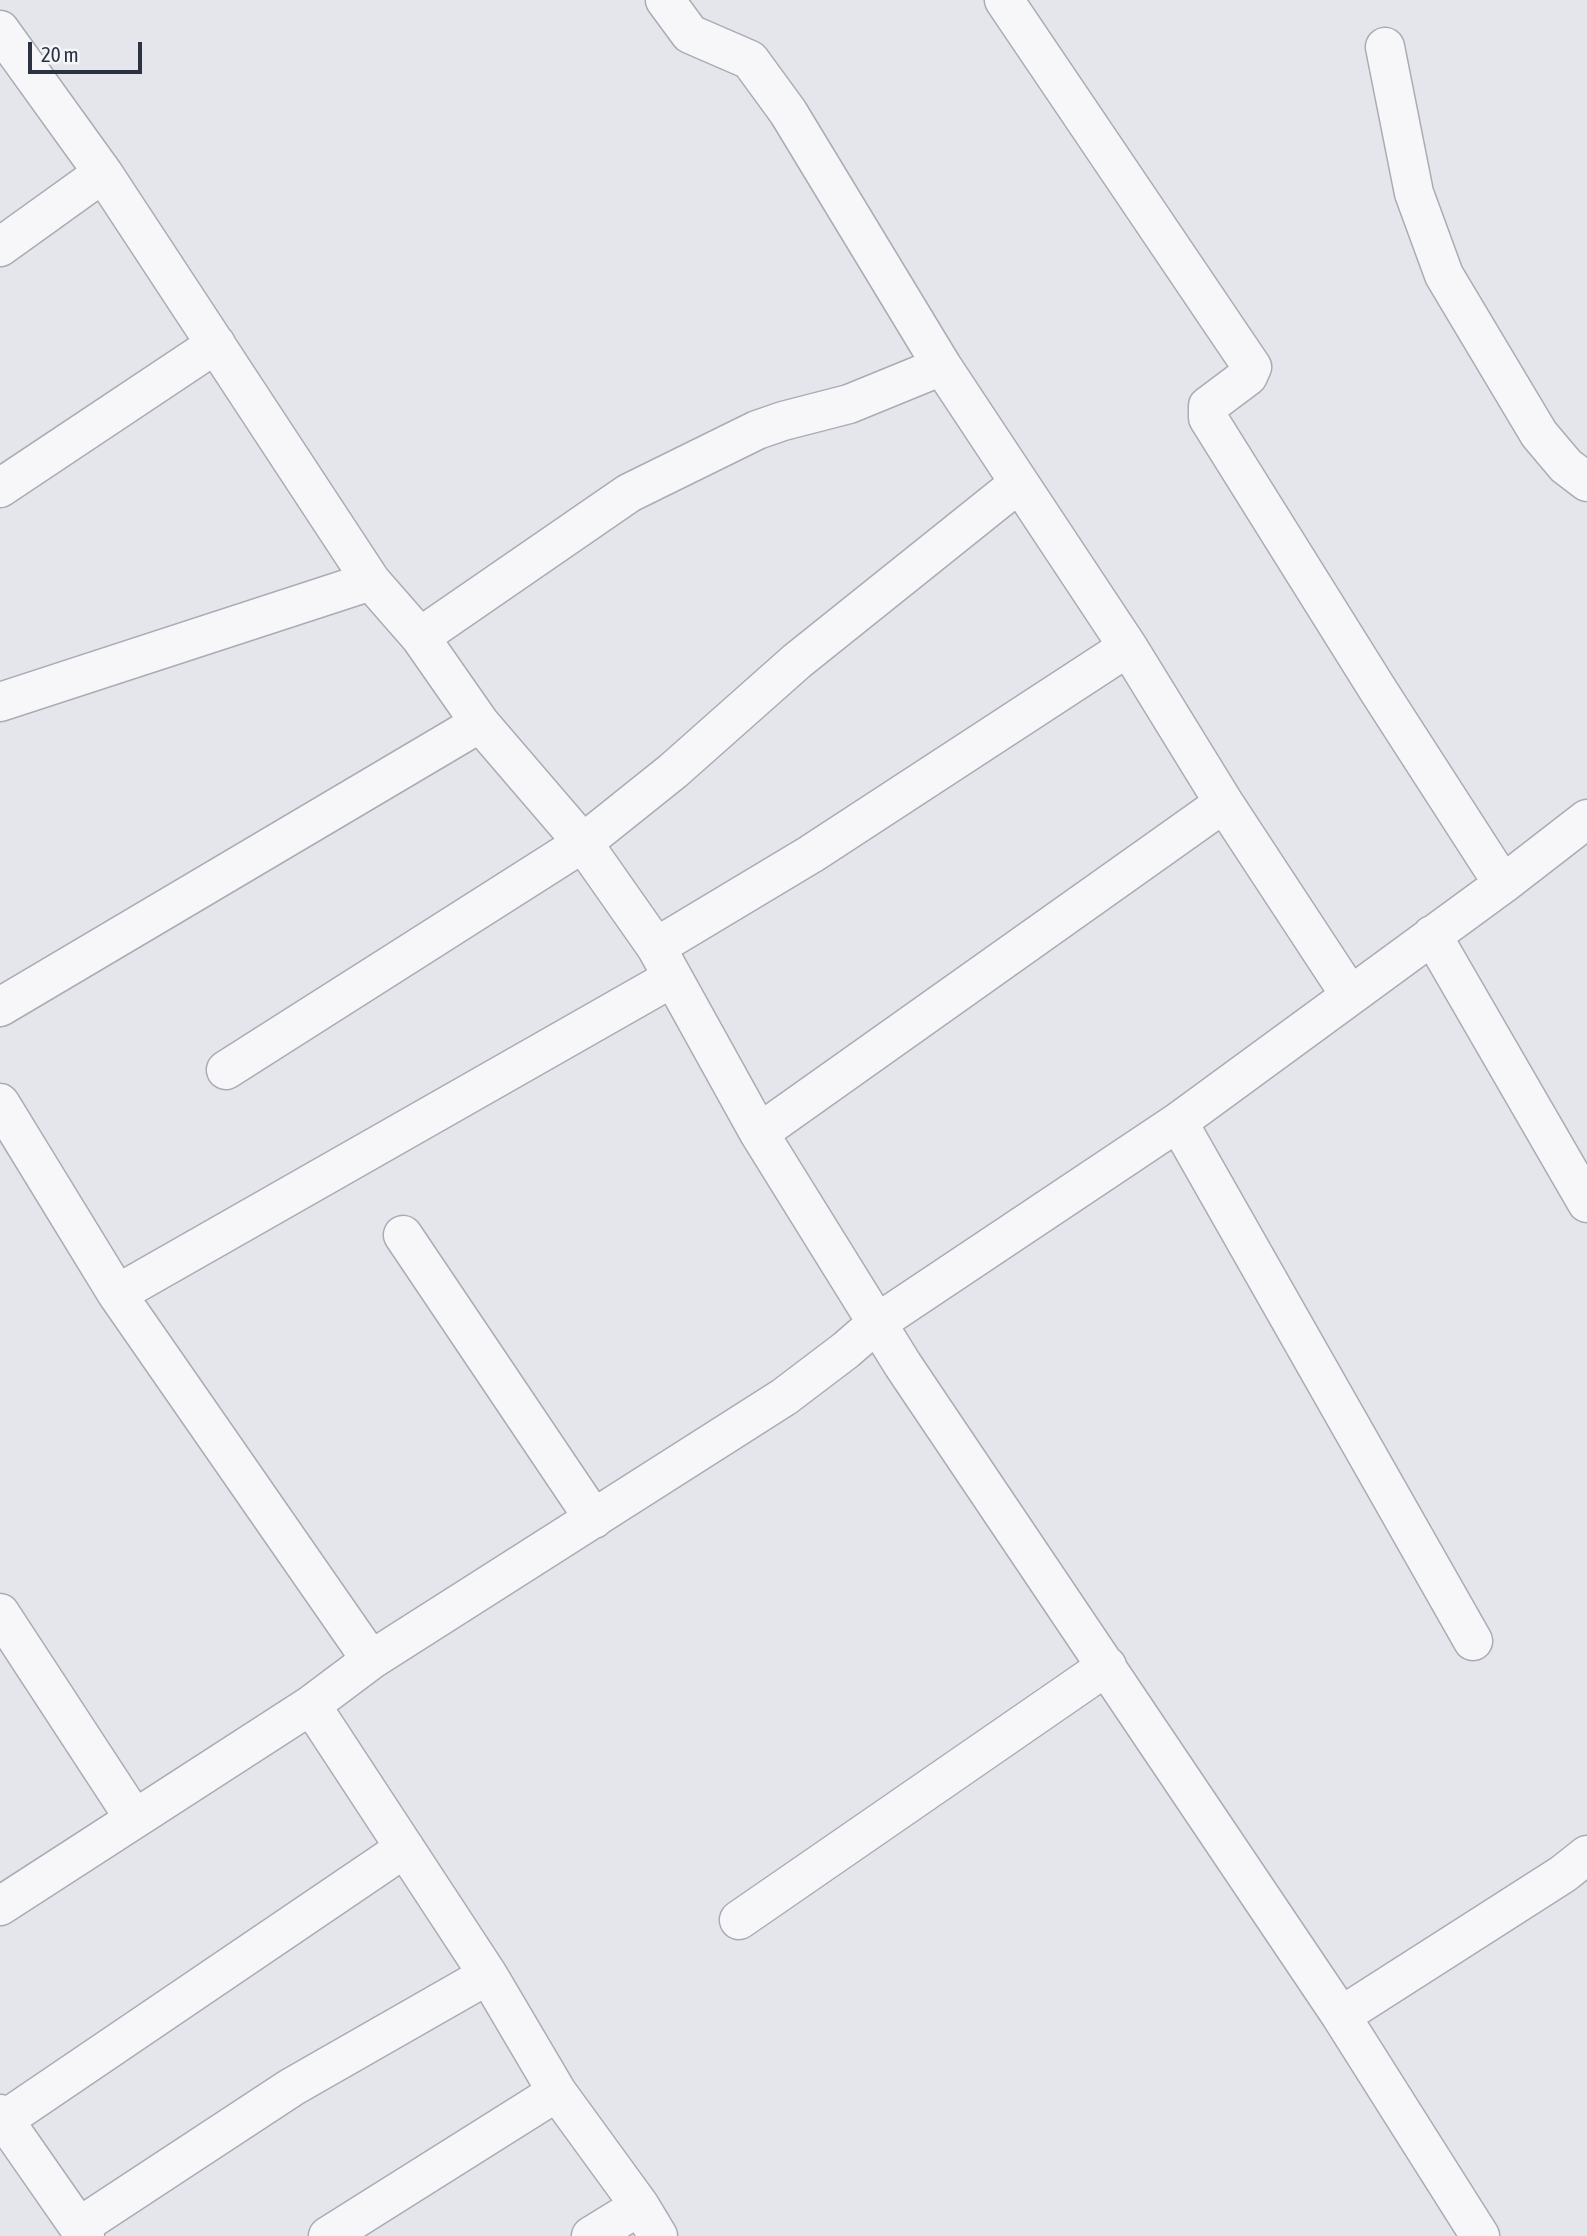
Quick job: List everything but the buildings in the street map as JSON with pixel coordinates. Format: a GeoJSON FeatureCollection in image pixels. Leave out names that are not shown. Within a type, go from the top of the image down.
{"type":"FeatureCollection","features":[{"type":"Feature","properties":{"kind":"street"},"geometry":{"type":"LineString","coordinates":[[665,0],[690,34],[750,60],[788,112],[942,366],[1128,647],[1224,803],[1350,995]]}},
{"type":"Feature","properties":{"kind":"street"},"geometry":{"type":"LineString","coordinates":[[1004,0],[1252,368],[1248,376],[1208,405],[1208,418],[1503,884]]}},
{"type":"Feature","properties":{"kind":"street"},"geometry":{"type":"LineString","coordinates":[[0,30],[103,173],[371,581],[420,637],[480,723],[583,843],[664,962],[760,1133],[877,1323],[1341,2016],[1480,2236]]}},
{"type":"Feature","properties":{"kind":"street"},"geometry":{"type":"LineString","coordinates":[[1385,47],[1414,193],[1444,275],[1539,434],[1566,466],[1587,482]]}},
{"type":"Feature","properties":{"kind":"street"},"geometry":{"type":"LineString","coordinates":[[0,247],[103,173]]}},
{"type":"Feature","properties":{"kind":"street"},"geometry":{"type":"LineString","coordinates":[[0,488],[216,344]]}},
{"type":"Feature","properties":{"kind":"street"},"geometry":{"type":"LineString","coordinates":[[420,637],[629,492],[757,430],[849,404],[942,366]]}},
{"type":"Feature","properties":{"kind":"street"},"geometry":{"type":"LineString","coordinates":[[226,1070],[583,843],[673,771],[797,661],[1018,484]]}},
{"type":"Feature","properties":{"kind":"street"},"geometry":{"type":"LineString","coordinates":[[0,702],[371,581]]}},
{"type":"Feature","properties":{"kind":"street"},"geometry":{"type":"LineString","coordinates":[[117,1294],[664,962],[811,854],[1128,647]]}},
{"type":"Feature","properties":{"kind":"street"},"geometry":{"type":"LineString","coordinates":[[0,1007],[480,723]]}},
{"type":"Feature","properties":{"kind":"street"},"geometry":{"type":"LineString","coordinates":[[760,1133],[1224,803]]}},
{"type":"Feature","properties":{"kind":"street"},"geometry":{"type":"LineString","coordinates":[[0,1906],[311,1705],[371,1660],[784,1397],[877,1323],[1178,1122],[1503,884],[1587,819]]}},
{"type":"Feature","properties":{"kind":"street"},"geometry":{"type":"LineString","coordinates":[[1432,935],[1587,1203]]}},
{"type":"Feature","properties":{"kind":"street"},"geometry":{"type":"LineString","coordinates":[[0,1103],[117,1294],[371,1660]]}},
{"type":"Feature","properties":{"kind":"street"},"geometry":{"type":"LineString","coordinates":[[1178,1122],[1473,1641]]}},
{"type":"Feature","properties":{"kind":"street"},"geometry":{"type":"LineString","coordinates":[[403,1235],[594,1519]]}},
{"type":"Feature","properties":{"kind":"street"},"geometry":{"type":"LineString","coordinates":[[0,1613],[134,1818]]}},
{"type":"Feature","properties":{"kind":"street"},"geometry":{"type":"LineString","coordinates":[[739,1920],[1107,1666]]}},
{"type":"Feature","properties":{"kind":"street"},"geometry":{"type":"LineString","coordinates":[[311,1705],[488,1975],[557,2092],[649,2221],[591,2236]]}},
{"type":"Feature","properties":{"kind":"street"},"geometry":{"type":"LineString","coordinates":[[405,1848],[2,2117],[82,2231],[292,2087],[488,1975]]}},
{"type":"Feature","properties":{"kind":"street"},"geometry":{"type":"LineString","coordinates":[[1341,2016],[1563,1874],[1587,1855]]}},
{"type":"Feature","properties":{"kind":"street"},"geometry":{"type":"LineString","coordinates":[[328,2236],[557,2092]]}}]}
